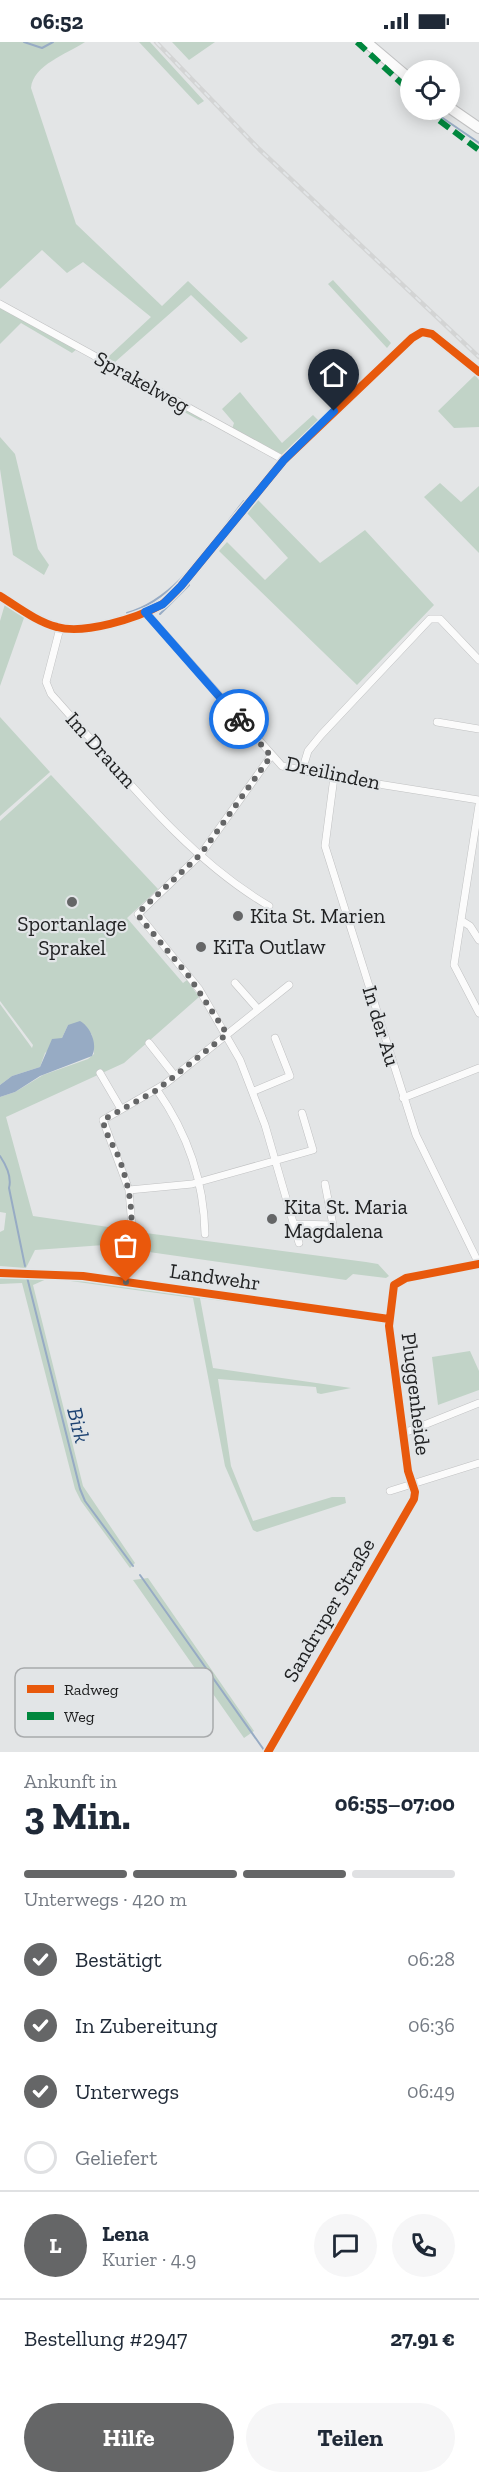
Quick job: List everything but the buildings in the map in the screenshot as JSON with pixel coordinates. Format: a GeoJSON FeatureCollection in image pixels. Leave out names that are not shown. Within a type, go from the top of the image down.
{"type":"FeatureCollection","features":[{"type":"Feature","properties":{"kind":"main road"},"geometry":{"type":"LineString","coordinates":[[366,42],[400,71]]}},
{"type":"Feature","properties":{"kind":"main road"},"geometry":{"type":"LineString","coordinates":[[460,115],[479,128]]}},
{"type":"Feature","properties":{"kind":"street","name":"Sprakelweg"},"geometry":{"type":"LineString","coordinates":[[0,304],[284,460]]}},
{"type":"Feature","properties":{"kind":"street"},"geometry":{"type":"LineString","coordinates":[[0,596],[50,625],[60,628],[84,628],[145,612],[163,604],[181,586],[284,460],[417,334],[432,334],[461,355],[479,372]]}},
{"type":"Feature","properties":{"kind":"street","name":"Dreilinden"},"geometry":{"type":"LineString","coordinates":[[145,612],[282,766],[334,777],[479,800]]}},
{"type":"Feature","properties":{"kind":"street"},"geometry":{"type":"LineString","coordinates":[[302,771],[308,751],[321,735],[430,619],[440,619],[479,660]]}},
{"type":"Feature","properties":{"kind":"street","name":"Im Draum"},"geometry":{"type":"LineString","coordinates":[[60,628],[47,678],[48,691],[171,827],[221,875],[270,906]]}},
{"type":"Feature","properties":{"kind":"street"},"geometry":{"type":"LineString","coordinates":[[437,722],[479,729]]}},
{"type":"Feature","properties":{"kind":"street"},"geometry":{"type":"LineString","coordinates":[[271,756],[201,854],[160,895],[140,911],[139,916],[199,989],[227,1034],[254,1091],[299,1243]]}},
{"type":"Feature","properties":{"kind":"street","name":"In der Au"},"geometry":{"type":"LineString","coordinates":[[334,777],[326,846],[416,1136],[479,1264]]}},
{"type":"Feature","properties":{"kind":"street"},"geometry":{"type":"LineString","coordinates":[[479,805],[454,965],[476,1000],[479,1013]]}},
{"type":"Feature","properties":{"kind":"street"},"geometry":{"type":"LineString","coordinates":[[462,921],[471,926],[479,940]]}},
{"type":"Feature","properties":{"kind":"street"},"geometry":{"type":"LineString","coordinates":[[235,983],[257,1008]]}},
{"type":"Feature","properties":{"kind":"street"},"geometry":{"type":"LineString","coordinates":[[126,1282],[133,1240],[129,1190],[103,1122],[105,1118],[157,1090],[257,1008],[289,985]]}},
{"type":"Feature","properties":{"kind":"street"},"geometry":{"type":"LineString","coordinates":[[254,1091],[290,1076],[275,1038]]}},
{"type":"Feature","properties":{"kind":"street"},"geometry":{"type":"LineString","coordinates":[[149,1043],[175,1076]]}},
{"type":"Feature","properties":{"kind":"street"},"geometry":{"type":"LineString","coordinates":[[403,1098],[479,1068]]}},
{"type":"Feature","properties":{"kind":"street"},"geometry":{"type":"LineString","coordinates":[[100,1073],[121,1109]]}},
{"type":"Feature","properties":{"kind":"street"},"geometry":{"type":"LineString","coordinates":[[157,1090],[180,1126],[200,1182],[205,1234]]}},
{"type":"Feature","properties":{"kind":"street"},"geometry":{"type":"LineString","coordinates":[[129,1190],[179,1187],[313,1150],[303,1113]]}},
{"type":"Feature","properties":{"kind":"street"},"geometry":{"type":"LineString","coordinates":[[295,1224],[333,1225],[325,1184]]}},
{"type":"Feature","properties":{"kind":"street","name":"Pluggenheide"},"geometry":{"type":"LineString","coordinates":[[413,1485],[408,1471],[389,1319],[394,1285],[406,1278],[479,1264]]}},
{"type":"Feature","properties":{"kind":"street","name":"Landwehr"},"geometry":{"type":"LineString","coordinates":[[0,1273],[51,1273],[389,1319]]}},
{"type":"Feature","properties":{"kind":"street"},"geometry":{"type":"LineString","coordinates":[[404,1433],[479,1403]]}},
{"type":"Feature","properties":{"kind":"street"},"geometry":{"type":"LineString","coordinates":[[390,1491],[479,1463]]}},
{"type":"Feature","properties":{"kind":"street","name":"Sandruper Straße"},"geometry":{"type":"LineString","coordinates":[[268,1752],[414,1499],[413,1485]]}},
{"type":"Feature","properties":{"kind":"green space"},"geometry":{"type":"Polygon","coordinates":[[[0,42],[85,42],[44,67],[33,80],[31,88],[76,224],[162,306],[188,281],[248,338],[241,343],[191,295],[115,362],[107,358],[151,317],[83,262],[67,273],[42,250],[0,289],[0,42]]]}},
{"type":"Feature","properties":{"kind":"green space"},"geometry":{"type":"Polygon","coordinates":[[[139,42],[150,42],[204,101],[198,105],[139,42]]]}},
{"type":"Feature","properties":{"kind":"green space"},"geometry":{"type":"Polygon","coordinates":[[[172,42],[215,42],[189,60],[172,42]]]}},
{"type":"Feature","properties":{"kind":"green space"},"geometry":{"type":"Polygon","coordinates":[[[333,280],[391,343],[387,348],[328,284],[333,280]]]}},
{"type":"Feature","properties":{"kind":"green space"},"geometry":{"type":"Polygon","coordinates":[[[0,308],[77,349],[72,353],[21,323],[0,344],[0,308]]]}},
{"type":"Feature","properties":{"kind":"green space"},"geometry":{"type":"Polygon","coordinates":[[[108,366],[203,419],[201,421],[104,369],[108,366]]]}},
{"type":"Feature","properties":{"kind":"green space"},"geometry":{"type":"Polygon","coordinates":[[[475,375],[479,380],[479,427],[454,428],[438,411],[475,375]]]}},
{"type":"Feature","properties":{"kind":"green space"},"geometry":{"type":"Polygon","coordinates":[[[240,392],[282,443],[313,415],[318,420],[283,455],[232,429],[234,423],[222,409],[240,392]]]}},
{"type":"Feature","properties":{"kind":"green space"},"geometry":{"type":"Polygon","coordinates":[[[0,437],[15,454],[38,549],[49,565],[44,575],[13,555],[0,469],[0,437]]]}},
{"type":"Feature","properties":{"kind":"green space"},"geometry":{"type":"Polygon","coordinates":[[[440,483],[461,502],[479,486],[479,553],[424,497],[440,483]]]}},
{"type":"Feature","properties":{"kind":"green space"},"geometry":{"type":"Polygon","coordinates":[[[258,500],[320,563],[365,530],[434,605],[357,685],[219,551],[227,542],[265,580],[288,558],[247,513],[258,500]]]}},
{"type":"Feature","properties":{"kind":"green space"},"geometry":{"type":"Polygon","coordinates":[[[5,604],[25,615],[0,686],[0,621],[5,604]]]}},
{"type":"Feature","properties":{"kind":"green space"},"geometry":{"type":"Polygon","coordinates":[[[0,717],[50,772],[0,816],[0,717]]]}},
{"type":"Feature","properties":{"kind":"green space"},"geometry":{"type":"Polygon","coordinates":[[[51,775],[158,889],[127,918],[183,983],[187,980],[199,997],[124,1063],[6,1117],[33,1216],[129,1230],[127,1248],[104,1245],[35,1250],[26,1268],[0,1266],[0,1232],[4,1230],[6,1213],[0,1212],[0,1097],[15,1092],[43,1075],[88,1059],[94,1054],[92,1035],[85,1025],[68,1025],[62,1038],[45,1053],[40,1067],[12,1076],[0,1085],[0,1004],[32,1048],[33,1045],[0,1001],[0,821],[51,775]]]}},
{"type":"Feature","properties":{"kind":"green space"},"geometry":{"type":"Polygon","coordinates":[[[138,1232],[378,1264],[389,1276],[386,1278],[353,1274],[346,1280],[135,1250],[138,1232]]]}},
{"type":"Feature","properties":{"kind":"green space"},"geometry":{"type":"Polygon","coordinates":[[[0,1275],[57,1275],[342,1315],[343,1317],[200,1298],[213,1368],[351,1388],[321,1394],[317,1393],[316,1387],[218,1379],[231,1466],[253,1521],[332,1497],[345,1497],[346,1503],[257,1532],[253,1530],[225,1466],[193,1298],[49,1278],[33,1285],[83,1486],[135,1563],[130,1568],[81,1501],[75,1489],[22,1283],[0,1284],[0,1275]]]}},
{"type":"Feature","properties":{"kind":"green space"},"geometry":{"type":"Polygon","coordinates":[[[470,1351],[479,1371],[479,1390],[438,1405],[432,1357],[470,1351]]]}},
{"type":"Feature","properties":{"kind":"green space"},"geometry":{"type":"Polygon","coordinates":[[[148,1578],[210,1668],[195,1668],[133,1580],[148,1578]]]}},
{"type":"Feature","properties":{"kind":"green space"},"geometry":{"type":"Polygon","coordinates":[[[213,1672],[254,1731],[244,1738],[213,1694],[213,1672]]]}},
{"type":"Feature","properties":{"kind":"water"},"geometry":{"type":"Polygon","coordinates":[[[80,1021],[87,1027],[92,1037],[94,1052],[92,1056],[40,1076],[15,1092],[0,1097],[0,1085],[12,1076],[40,1067],[52,1039],[62,1038],[68,1025],[80,1021]]]}},
{"type":"Feature","properties":{"kind":"waterway","name":"Birk"},"geometry":{"type":"LineString","coordinates":[[24,42],[42,48],[53,42]]}},
{"type":"Feature","properties":{"kind":"waterway"},"geometry":{"type":"LineString","coordinates":[[446,120],[479,143]]}},
{"type":"Feature","properties":{"kind":"waterway"},"geometry":{"type":"LineString","coordinates":[[127,613],[145,606],[178,582],[244,501]]}},
{"type":"Feature","properties":{"kind":"waterway"},"geometry":{"type":"LineString","coordinates":[[160,614],[189,585]]}},
{"type":"Feature","properties":{"kind":"waterway","name":"Birk"},"geometry":{"type":"LineString","coordinates":[[0,1156],[9,1175],[9,1188],[25,1266]]}},
{"type":"Feature","properties":{"kind":"waterway","name":"Birk"},"geometry":{"type":"LineString","coordinates":[[27,1277],[80,1489],[85,1501],[133,1566]]}},
{"type":"Feature","properties":{"kind":"waterway","name":"Birk"},"geometry":{"type":"LineString","coordinates":[[140,1575],[206,1668]]}},
{"type":"Feature","properties":{"kind":"waterway","name":"Birk"},"geometry":{"type":"LineString","coordinates":[[213,1678],[264,1750]]}},
{"type":"Feature","properties":{"kind":"railway"},"geometry":{"type":"LineString","coordinates":[[156,42],[259,149],[479,357]]}},
{"type":"Feature","properties":{"kind":"marked path"},"geometry":{"type":"LineString","coordinates":[[357,42],[400,82]]}},
{"type":"Feature","properties":{"kind":"marked path"},"geometry":{"type":"LineString","coordinates":[[438,120],[479,150]]}},
{"type":"Feature","properties":{"kind":"cycle path"},"geometry":{"type":"LineString","coordinates":[[0,596],[42,622],[68,629],[110,624],[151,610],[164,603],[181,586],[284,460],[412,338],[422,332],[432,334],[479,372]]}},
{"type":"Feature","properties":{"kind":"cycle path"},"geometry":{"type":"LineString","coordinates":[[268,1752],[414,1499],[415,1492],[408,1471],[389,1326],[394,1285],[406,1278],[479,1264]]}},
{"type":"Feature","properties":{"kind":"cycle path"},"geometry":{"type":"LineString","coordinates":[[0,1273],[83,1276],[389,1319]]}},
{"type":"Feature","properties":{"kind":"way so far"},"geometry":{"type":"LineString","coordinates":[[126,1282],[133,1240],[131,1201],[103,1120],[157,1090],[227,1034],[199,989],[138,913],[193,864],[271,756],[239,719]]}},
{"type":"Feature","properties":{"kind":"place","name":"Sportanlage Sprakel"},"geometry":{"type":"Point","coordinates":[72,902]}},
{"type":"Feature","properties":{"kind":"place","name":"Kita St. Marien"},"geometry":{"type":"Point","coordinates":[238,916]}},
{"type":"Feature","properties":{"kind":"place","name":"KiTa Outlaw"},"geometry":{"type":"Point","coordinates":[201,947]}},
{"type":"Feature","properties":{"kind":"place","name":"Kita St. Maria Magdalena"},"geometry":{"type":"Point","coordinates":[272,1219]}},
{"type":"Feature","properties":{"kind":"route"},"geometry":{"type":"LineString","coordinates":[[239,719],[145,612],[163,604],[181,586],[284,460],[334,411]]}}]}
